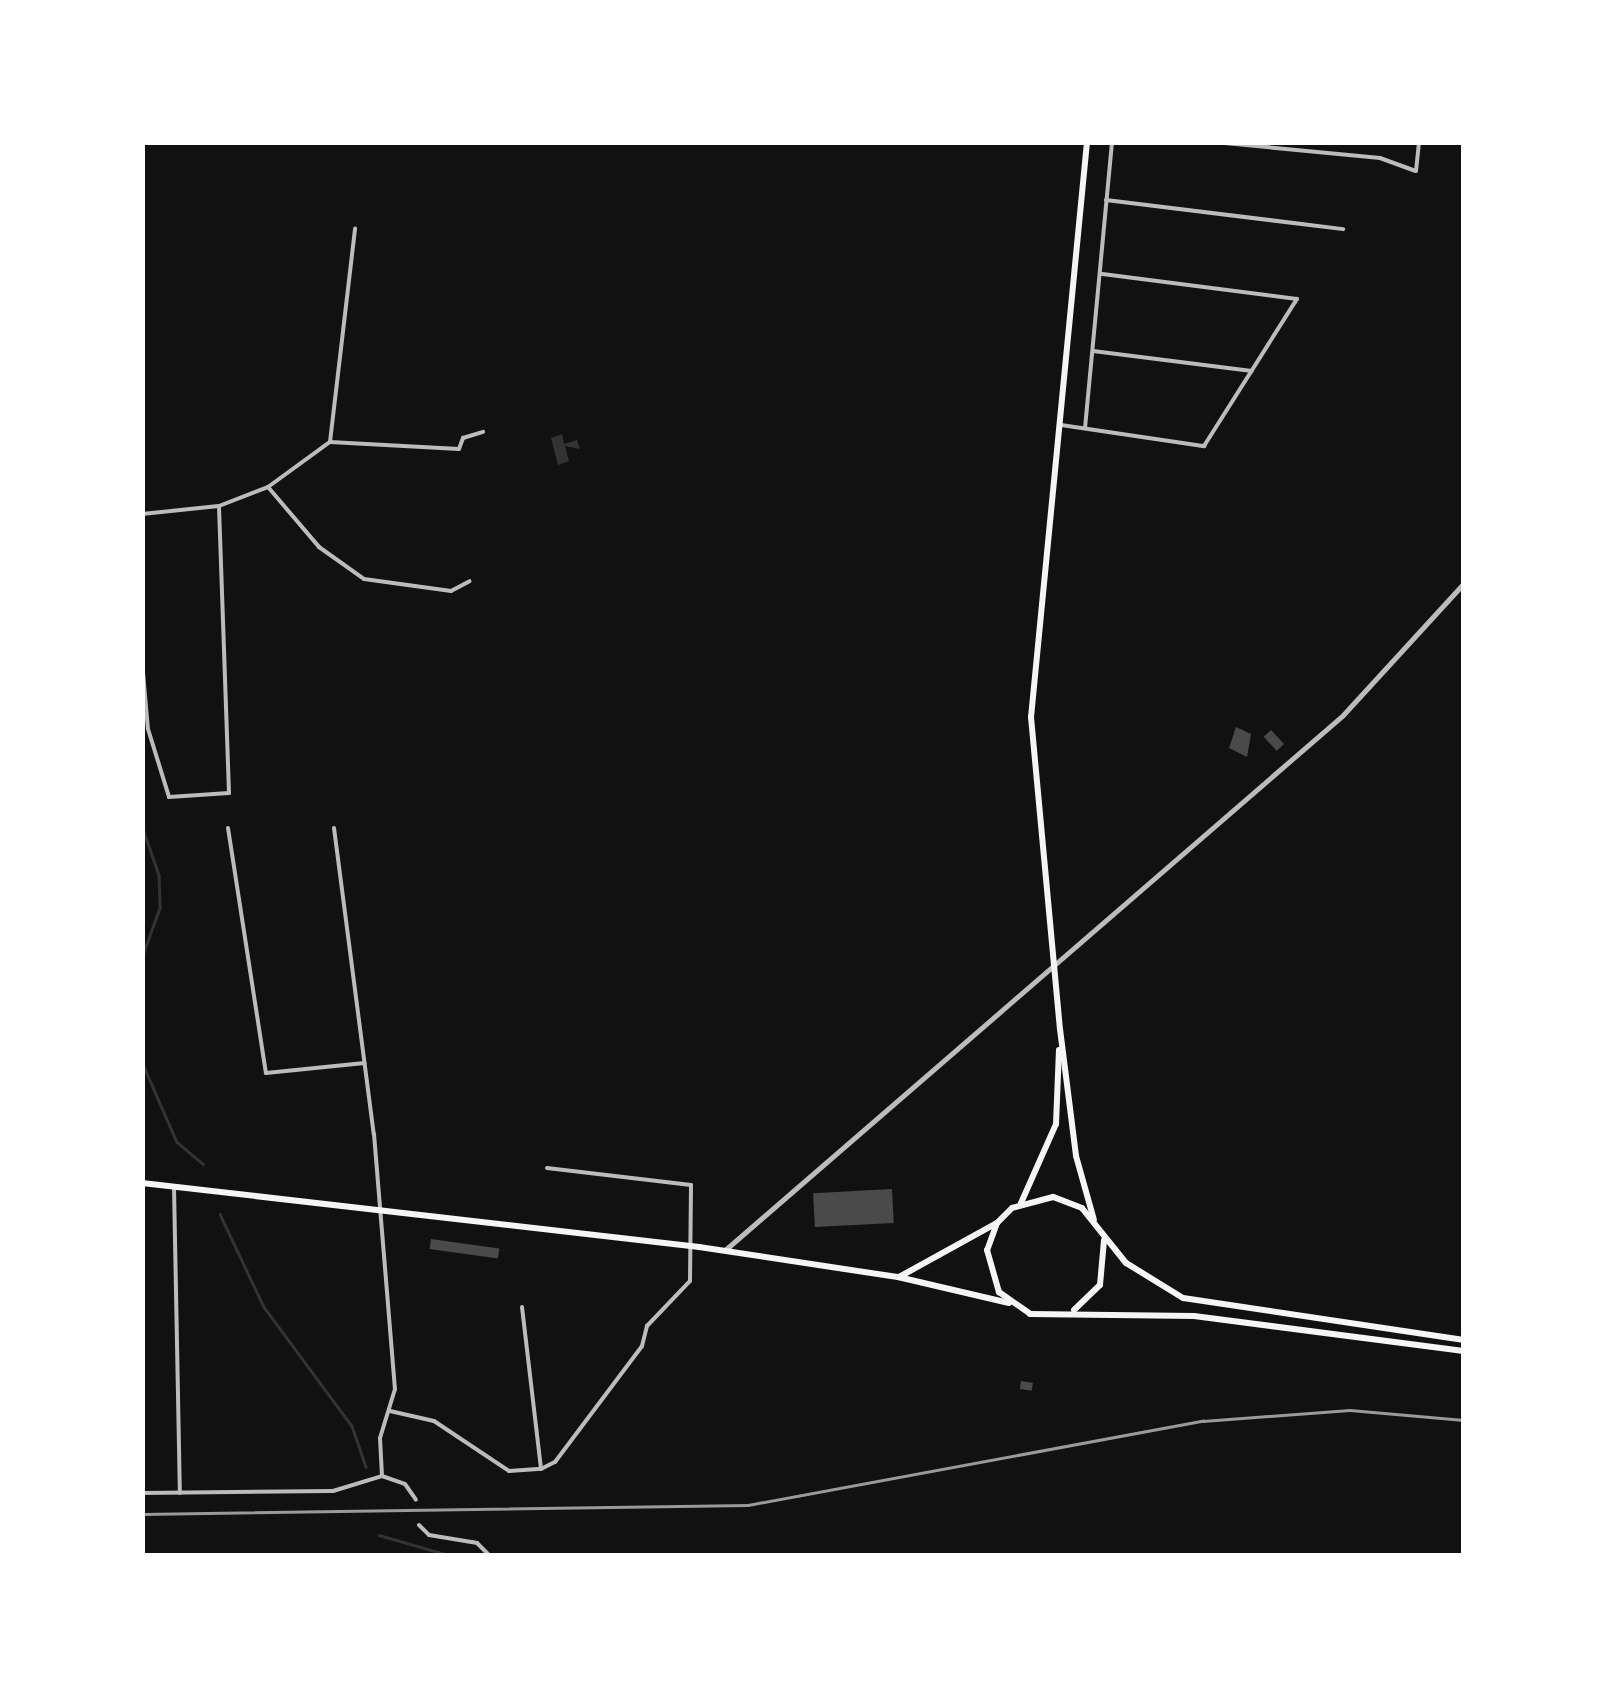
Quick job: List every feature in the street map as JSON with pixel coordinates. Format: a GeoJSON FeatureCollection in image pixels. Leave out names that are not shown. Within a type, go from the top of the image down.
{"type":"FeatureCollection","features":[{"type":"Feature","properties":{"kind":"main road"},"geometry":{"type":"LineString","coordinates":[[1087,142],[1031,716],[1060,1029],[1076,1156],[1094,1220],[1142,1276],[1183,1298],[1464,1340]]}},
{"type":"Feature","properties":{"kind":"main road"},"geometry":{"type":"LineString","coordinates":[[898,1277],[998,1223],[1021,1202],[1056,1124],[1060,1029]]}},
{"type":"Feature","properties":{"kind":"main road"},"geometry":{"type":"LineString","coordinates":[[142,1183],[692,1246],[898,1277],[1009,1303],[1041,1317],[1068,1313],[1194,1316],[1464,1350]]}},
{"type":"Feature","properties":{"kind":"main road"},"geometry":{"type":"LineString","coordinates":[[1021,1202],[1068,1201],[1094,1220]]}},
{"type":"Feature","properties":{"kind":"main road"},"geometry":{"type":"LineString","coordinates":[[998,1223],[988,1265],[1009,1303]]}},
{"type":"Feature","properties":{"kind":"main road"},"geometry":{"type":"LineString","coordinates":[[1068,1313],[1100,1285],[1107,1257],[1100,1230]]}},
{"type":"Feature","properties":{"kind":"street"},"geometry":{"type":"LineString","coordinates":[[1085,428],[1112,142]]}},
{"type":"Feature","properties":{"kind":"street"},"geometry":{"type":"LineString","coordinates":[[1214,142],[1380,158],[1416,171],[1419,142]]}},
{"type":"Feature","properties":{"kind":"street"},"geometry":{"type":"LineString","coordinates":[[1106,200],[1343,228]]}},
{"type":"Feature","properties":{"kind":"street"},"geometry":{"type":"LineString","coordinates":[[330,442],[355,228]]}},
{"type":"Feature","properties":{"kind":"street"},"geometry":{"type":"LineString","coordinates":[[1062,425],[1204,446],[1297,298],[1101,274]]}},
{"type":"Feature","properties":{"kind":"street"},"geometry":{"type":"LineString","coordinates":[[1093,351],[1252,370]]}},
{"type":"Feature","properties":{"kind":"street"},"geometry":{"type":"LineString","coordinates":[[142,514],[219,506],[268,487],[330,442],[459,449],[463,438],[483,432]]}},
{"type":"Feature","properties":{"kind":"street"},"geometry":{"type":"LineString","coordinates":[[268,487],[320,548],[364,579],[450,591],[470,582]]}},
{"type":"Feature","properties":{"kind":"street"},"geometry":{"type":"LineString","coordinates":[[142,662],[148,728],[168,797],[229,793],[219,506]]}},
{"type":"Feature","properties":{"kind":"street"},"geometry":{"type":"LineString","coordinates":[[723,1252],[1036,983],[1052,961],[1343,715],[1464,583]]}},
{"type":"Feature","properties":{"kind":"street"},"geometry":{"type":"LineString","coordinates":[[228,828],[266,1073],[364,1063]]}},
{"type":"Feature","properties":{"kind":"street"},"geometry":{"type":"LineString","coordinates":[[334,828],[364,1063],[395,1389],[380,1438],[382,1476]]}},
{"type":"Feature","properties":{"kind":"street"},"geometry":{"type":"LineString","coordinates":[[390,1411],[434,1421],[510,1471],[541,1469],[555,1462],[642,1346],[647,1326],[690,1281],[690,1185],[547,1168]]}},
{"type":"Feature","properties":{"kind":"street"},"geometry":{"type":"LineString","coordinates":[[174,1184],[180,1492]]}},
{"type":"Feature","properties":{"kind":"street"},"geometry":{"type":"LineString","coordinates":[[522,1308],[541,1469]]}},
{"type":"Feature","properties":{"kind":"street"},"geometry":{"type":"LineString","coordinates":[[142,1493],[333,1492],[382,1476],[404,1484],[416,1500]]}},
{"type":"Feature","properties":{"kind":"street"},"geometry":{"type":"LineString","coordinates":[[418,1525],[429,1536],[477,1543],[490,1556]]}},
{"type":"Feature","properties":{"kind":"shaded area"},"geometry":{"type":"Polygon","coordinates":[[[562,434],[564,444],[577,440],[580,449],[565,446],[569,461],[558,465],[551,438],[562,434]]]}},
{"type":"Feature","properties":{"kind":"building"},"geometry":{"type":"Polygon","coordinates":[[[1236,727],[1251,734],[1247,757],[1229,748],[1236,727]]]}},
{"type":"Feature","properties":{"kind":"building"},"geometry":{"type":"Polygon","coordinates":[[[1271,730],[1284,744],[1277,751],[1264,737],[1271,730]]]}},
{"type":"Feature","properties":{"kind":"building"},"geometry":{"type":"Polygon","coordinates":[[[892,1189],[894,1223],[815,1227],[813,1193],[892,1189]]]}},
{"type":"Feature","properties":{"kind":"building"},"geometry":{"type":"Polygon","coordinates":[[[431,1239],[499,1249],[498,1259],[430,1249],[431,1239]]]}},
{"type":"Feature","properties":{"kind":"building"},"geometry":{"type":"Polygon","coordinates":[[[1021,1381],[1033,1383],[1032,1391],[1020,1389],[1021,1381]]]}},
{"type":"Feature","properties":{"kind":"waterway"},"geometry":{"type":"LineString","coordinates":[[142,826],[159,875],[160,908],[142,958]]}},
{"type":"Feature","properties":{"kind":"waterway"},"geometry":{"type":"LineString","coordinates":[[142,1062],[177,1142],[203,1164]]}},
{"type":"Feature","properties":{"kind":"waterway"},"geometry":{"type":"LineString","coordinates":[[220,1214],[264,1307],[352,1426],[366,1467]]}},
{"type":"Feature","properties":{"kind":"waterway"},"geometry":{"type":"LineString","coordinates":[[379,1535],[452,1556]]}},
{"type":"Feature","properties":{"kind":"railway"},"geometry":{"type":"LineString","coordinates":[[142,1514],[748,1505],[1203,1421],[1350,1410],[1464,1420]]}}]}
